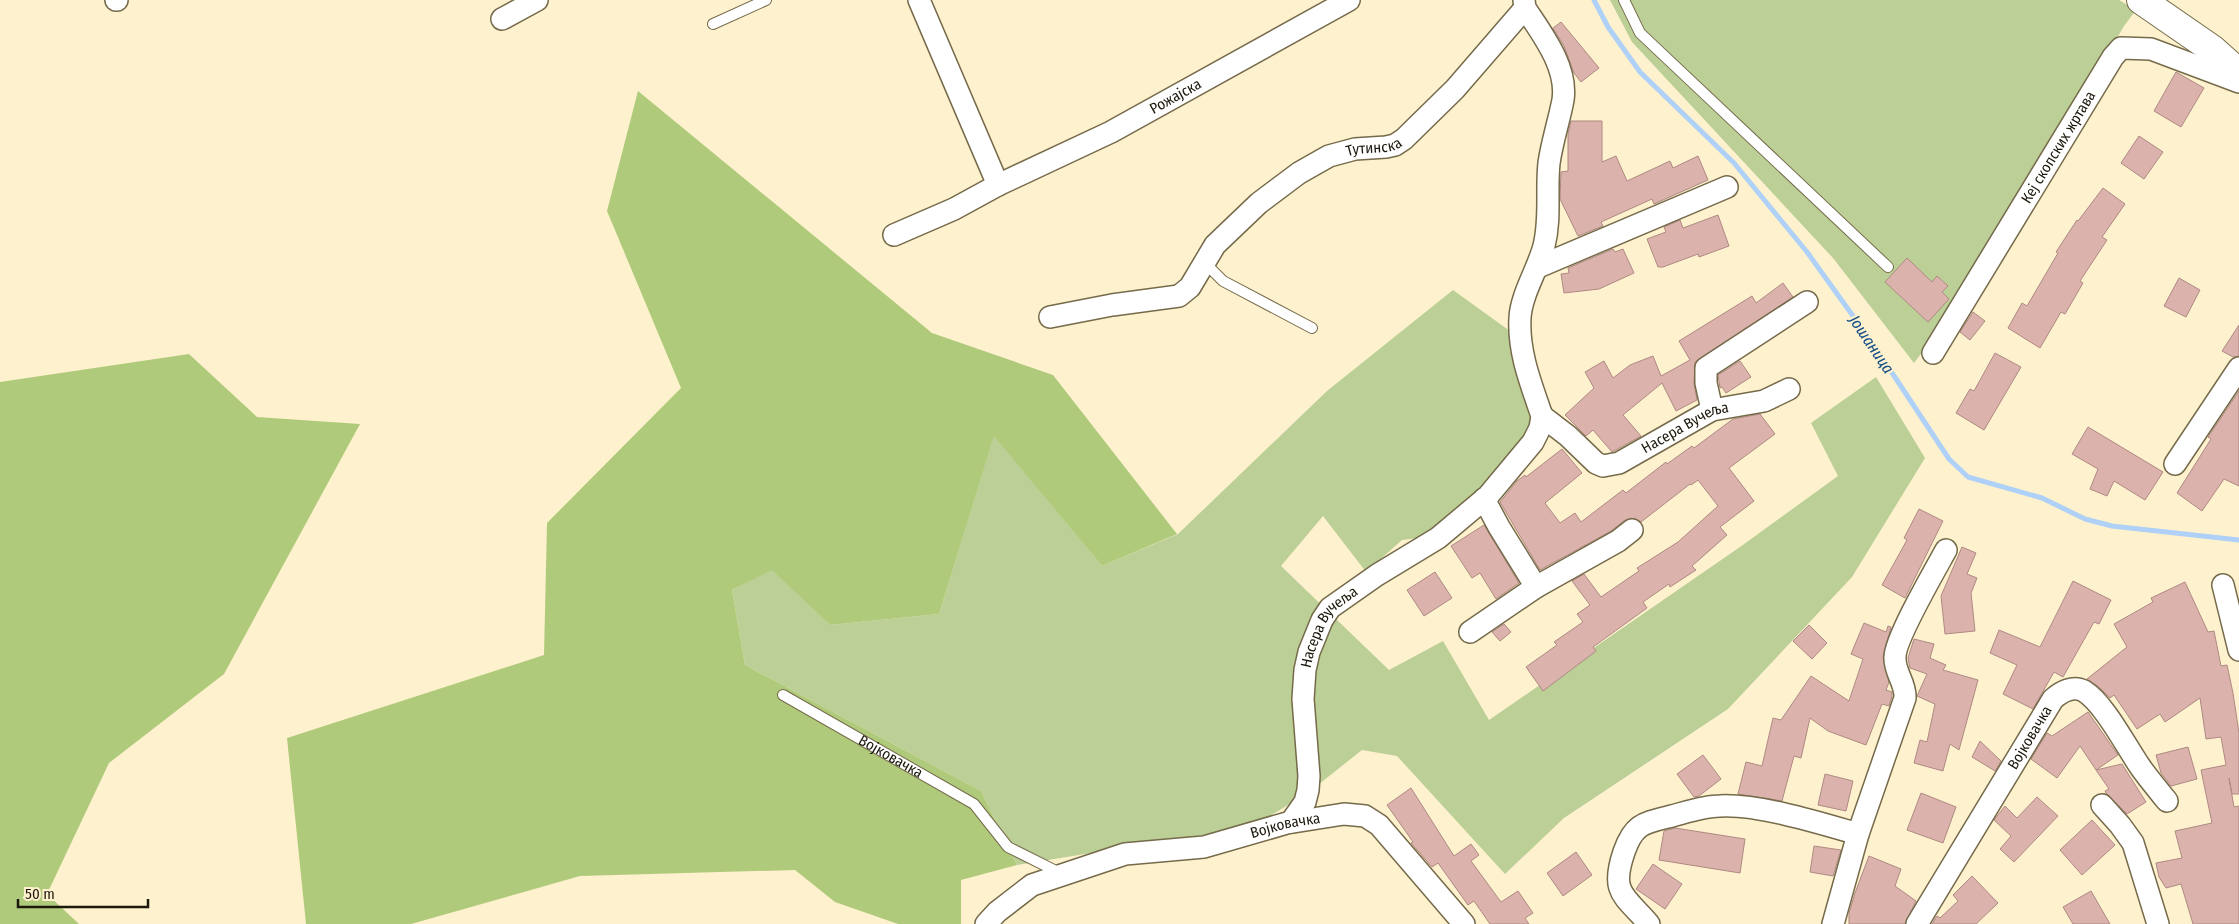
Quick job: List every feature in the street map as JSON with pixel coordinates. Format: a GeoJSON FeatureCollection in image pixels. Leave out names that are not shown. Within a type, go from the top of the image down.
{"type":"FeatureCollection","features":[{"type":"Feature","properties":{"kind":"main road"},"geometry":{"type":"LineString","coordinates":[[2141,0],[2212,49],[2239,73]]}},
{"type":"Feature","properties":{"kind":"street"},"geometry":{"type":"LineString","coordinates":[[502,20],[537,0]]}},
{"type":"Feature","properties":{"kind":"street"},"geometry":{"type":"LineString","coordinates":[[918,0],[998,185]]}},
{"type":"Feature","properties":{"kind":"street","name":"Рожајска"},"geometry":{"type":"LineString","coordinates":[[894,235],[954,209],[998,185],[1111,132],[1349,0]]}},
{"type":"Feature","properties":{"kind":"street"},"geometry":{"type":"LineString","coordinates":[[1524,4],[1556,60],[1563,85],[1563,99],[1549,163],[1548,224],[1538,267],[1520,315],[1519,335],[1530,385],[1542,416]]}},
{"type":"Feature","properties":{"kind":"street","name":"Тутинска"},"geometry":{"type":"LineString","coordinates":[[1050,317],[1179,296],[1190,287],[1215,245],[1259,203],[1299,172],[1329,156],[1355,149],[1386,148],[1404,139],[1455,89],[1524,4]]}},
{"type":"Feature","properties":{"kind":"street","name":"Кеј скопских жртава"},"geometry":{"type":"LineString","coordinates":[[1933,353],[2112,57],[2122,48],[2151,49],[2239,82]]}},
{"type":"Feature","properties":{"kind":"street"},"geometry":{"type":"LineString","coordinates":[[1538,267],[1727,187]]}},
{"type":"Feature","properties":{"kind":"street"},"geometry":{"type":"LineString","coordinates":[[1712,410],[1706,383],[1706,368],[1807,302]]}},
{"type":"Feature","properties":{"kind":"street"},"geometry":{"type":"LineString","coordinates":[[2175,464],[2239,368]]}},
{"type":"Feature","properties":{"kind":"street","name":"Насера Вучеља"},"geometry":{"type":"LineString","coordinates":[[1291,822],[1305,802],[1308,790],[1309,776],[1303,699],[1305,670],[1309,652],[1322,620],[1330,608],[1377,575],[1438,538],[1484,498],[1533,442],[1540,428],[1542,416],[1568,436],[1596,463],[1610,466],[1619,463],[1712,410],[1764,401],[1789,389]]}},
{"type":"Feature","properties":{"kind":"street"},"geometry":{"type":"LineString","coordinates":[[1484,498],[1499,527],[1536,587]]}},
{"type":"Feature","properties":{"kind":"street"},"geometry":{"type":"LineString","coordinates":[[1470,632],[1536,587],[1618,541],[1632,530]]}},
{"type":"Feature","properties":{"kind":"street"},"geometry":{"type":"LineString","coordinates":[[1832,924],[1858,834],[1905,698],[1905,689],[1895,663],[1894,655],[1904,631],[1946,550]]}},
{"type":"Feature","properties":{"kind":"street"},"geometry":{"type":"LineString","coordinates":[[2223,585],[2239,650]]}},
{"type":"Feature","properties":{"kind":"street","name":"Војковачка"},"geometry":{"type":"LineString","coordinates":[[1917,924],[2053,699],[2065,691],[2078,689],[2084,691],[2101,707],[2142,769],[2167,801]]}},
{"type":"Feature","properties":{"kind":"street"},"geometry":{"type":"LineString","coordinates":[[2102,805],[2120,825],[2132,843],[2158,924]]}},
{"type":"Feature","properties":{"kind":"street"},"geometry":{"type":"LineString","coordinates":[[1648,924],[1620,891],[1617,880],[1632,832],[1639,826],[1684,813],[1727,806],[1756,809],[1858,834]]}},
{"type":"Feature","properties":{"kind":"street","name":"Војковачка"},"geometry":{"type":"LineString","coordinates":[[986,924],[997,912],[1032,885],[1125,854],[1204,847],[1291,822],[1344,814],[1365,816],[1379,825],[1464,924]]}},
{"type":"Feature","properties":{"kind":"lane"},"geometry":{"type":"LineString","coordinates":[[713,24],[766,0]]}},
{"type":"Feature","properties":{"kind":"lane"},"geometry":{"type":"LineString","coordinates":[[1624,0],[1640,33],[1888,267]]}},
{"type":"Feature","properties":{"kind":"lane"},"geometry":{"type":"LineString","coordinates":[[1204,262],[1223,281],[1312,328]]}},
{"type":"Feature","properties":{"kind":"lane","name":"Војковачка"},"geometry":{"type":"LineString","coordinates":[[783,695],[974,804],[1008,847],[1063,874]]}},
{"type":"Feature","properties":{"kind":"green space"},"geometry":{"type":"Polygon","coordinates":[[[1610,0],[2119,0],[2136,10],[2124,26],[1972,287],[1914,363],[1833,258],[1632,42],[1610,0]]]}},
{"type":"Feature","properties":{"kind":"green space"},"geometry":{"type":"Polygon","coordinates":[[[638,91],[932,333],[1053,375],[1177,534],[1102,566],[994,436],[939,614],[830,625],[772,570],[732,590],[745,665],[981,791],[1017,865],[961,880],[961,924],[898,924],[835,902],[795,870],[580,876],[411,924],[306,924],[287,738],[544,655],[547,523],[681,388],[607,211],[638,91]]]}},
{"type":"Feature","properties":{"kind":"green space"},"geometry":{"type":"Polygon","coordinates":[[[1453,290],[1514,334],[1537,420],[1483,495],[1433,536],[1402,540],[1366,572],[1323,516],[1281,566],[1389,670],[1443,641],[1489,720],[1740,547],[1838,476],[1811,423],[1876,377],[1925,458],[1852,577],[1728,709],[1564,818],[1505,874],[1397,756],[1362,750],[1309,792],[1252,827],[1017,865],[981,791],[745,665],[732,590],[772,569],[830,625],[939,614],[994,435],[1102,566],[1178,534],[1327,391],[1453,290]]]}},
{"type":"Feature","properties":{"kind":"green space"},"geometry":{"type":"Polygon","coordinates":[[[189,354],[257,417],[360,424],[224,674],[109,763],[47,894],[79,924],[0,924],[0,382],[189,354]]]}},
{"type":"Feature","properties":{"kind":"building"},"geometry":{"type":"Polygon","coordinates":[[[1561,22],[1599,68],[1581,82],[1574,73],[1564,46],[1553,28],[1561,22]]]}},
{"type":"Feature","properties":{"kind":"building"},"geometry":{"type":"Polygon","coordinates":[[[2176,72],[2204,88],[2181,127],[2154,111],[2176,72]]]}},
{"type":"Feature","properties":{"kind":"building"},"geometry":{"type":"Polygon","coordinates":[[[1571,121],[1602,121],[1602,162],[1616,156],[1627,181],[1670,161],[1673,168],[1698,156],[1708,180],[1654,204],[1652,199],[1601,222],[1603,226],[1578,236],[1560,199],[1561,172],[1568,171],[1568,134],[1571,121]]]}},
{"type":"Feature","properties":{"kind":"building"},"geometry":{"type":"Polygon","coordinates":[[[2139,136],[2163,152],[2144,179],[2121,163],[2139,136]]]}},
{"type":"Feature","properties":{"kind":"building"},"geometry":{"type":"Polygon","coordinates":[[[2103,188],[2125,204],[2102,237],[2107,240],[2080,281],[2083,283],[2065,314],[2061,312],[2040,348],[2008,328],[2022,303],[2027,306],[2058,253],[2056,252],[2077,220],[2103,188]]]}},
{"type":"Feature","properties":{"kind":"building"},"geometry":{"type":"Polygon","coordinates":[[[1718,215],[1729,246],[1699,257],[1698,254],[1663,267],[1658,267],[1647,239],[1666,232],[1664,227],[1680,220],[1683,228],[1718,215]]]}},
{"type":"Feature","properties":{"kind":"building"},"geometry":{"type":"Polygon","coordinates":[[[1613,249],[1615,252],[1623,249],[1634,273],[1599,289],[1564,293],[1561,274],[1569,273],[1568,268],[1613,249]]]}},
{"type":"Feature","properties":{"kind":"building"},"geometry":{"type":"Polygon","coordinates":[[[1907,258],[1932,282],[1937,276],[1948,286],[1942,292],[1949,299],[1928,322],[1885,282],[1907,258]]]}},
{"type":"Feature","properties":{"kind":"building"},"geometry":{"type":"Polygon","coordinates":[[[2179,278],[2200,290],[2186,317],[2164,306],[2179,278]]]}},
{"type":"Feature","properties":{"kind":"building"},"geometry":{"type":"Polygon","coordinates":[[[1783,283],[1793,297],[1695,362],[1694,383],[1697,400],[1676,411],[1662,383],[1623,415],[1641,436],[1612,452],[1593,430],[1586,436],[1565,415],[1594,388],[1585,372],[1604,361],[1613,378],[1630,365],[1653,356],[1661,376],[1690,360],[1679,341],[1752,296],[1756,303],[1783,283]]]}},
{"type":"Feature","properties":{"kind":"building"},"geometry":{"type":"Polygon","coordinates":[[[1973,312],[1985,321],[1970,340],[1960,332],[1973,312]]]}},
{"type":"Feature","properties":{"kind":"building"},"geometry":{"type":"Polygon","coordinates":[[[2239,325],[2239,356],[2233,357],[2222,351],[2239,325]]]}},
{"type":"Feature","properties":{"kind":"building"},"geometry":{"type":"Polygon","coordinates":[[[1995,353],[2021,367],[1984,430],[1956,413],[1970,389],[1974,391],[1995,353]]]}},
{"type":"Feature","properties":{"kind":"building"},"geometry":{"type":"Polygon","coordinates":[[[1740,361],[1751,377],[1726,393],[1722,387],[1720,388],[1718,375],[1740,361]]]}},
{"type":"Feature","properties":{"kind":"building"},"geometry":{"type":"Polygon","coordinates":[[[2239,391],[2239,486],[2224,479],[2202,511],[2177,493],[2211,439],[2208,437],[2239,391]]]}},
{"type":"Feature","properties":{"kind":"building"},"geometry":{"type":"Polygon","coordinates":[[[1760,414],[1775,434],[1729,468],[1754,501],[1720,527],[1727,535],[1692,566],[1696,570],[1670,587],[1669,584],[1643,602],[1647,608],[1593,647],[1596,651],[1543,691],[1526,667],[1557,645],[1554,642],[1583,622],[1577,614],[1590,605],[1572,581],[1584,574],[1601,597],[1639,571],[1637,568],[1678,542],[1718,506],[1698,480],[1690,484],[1641,522],[1631,518],[1625,520],[1611,531],[1540,570],[1500,502],[1517,481],[1525,475],[1526,477],[1562,449],[1582,473],[1545,503],[1560,523],[1575,513],[1581,522],[1623,490],[1626,493],[1666,462],[1667,464],[1692,446],[1694,448],[1733,419],[1760,414]]]}},
{"type":"Feature","properties":{"kind":"building"},"geometry":{"type":"Polygon","coordinates":[[[2088,427],[2163,472],[2145,500],[2114,481],[2107,496],[2090,489],[2098,469],[2072,454],[2088,427]]]}},
{"type":"Feature","properties":{"kind":"building"},"geometry":{"type":"Polygon","coordinates":[[[1919,509],[1943,521],[1905,598],[1882,585],[1907,540],[1904,538],[1919,509]]]}},
{"type":"Feature","properties":{"kind":"building"},"geometry":{"type":"Polygon","coordinates":[[[1484,525],[1519,583],[1496,599],[1480,573],[1472,578],[1451,546],[1484,525]]]}},
{"type":"Feature","properties":{"kind":"building"},"geometry":{"type":"Polygon","coordinates":[[[1962,547],[1976,553],[1967,574],[1977,578],[1971,593],[1975,631],[1945,634],[1941,596],[1962,547]]]}},
{"type":"Feature","properties":{"kind":"building"},"geometry":{"type":"Polygon","coordinates":[[[1435,572],[1452,598],[1424,616],[1407,590],[1435,572]]]}},
{"type":"Feature","properties":{"kind":"building"},"geometry":{"type":"Polygon","coordinates":[[[2073,581],[2111,600],[2099,624],[2094,622],[2063,677],[2054,672],[2033,709],[2003,694],[2017,665],[1990,653],[1999,630],[2040,647],[2073,581]]]}},
{"type":"Feature","properties":{"kind":"building"},"geometry":{"type":"Polygon","coordinates":[[[2185,582],[2208,632],[2214,631],[2221,666],[2227,665],[2233,693],[2239,733],[2239,794],[2232,794],[2229,778],[2234,807],[2239,806],[2239,924],[2193,924],[2181,884],[2166,888],[2159,877],[2156,863],[2182,858],[2175,831],[2212,823],[2201,770],[2226,765],[2221,737],[2206,739],[2200,698],[2165,722],[2160,714],[2137,729],[2114,695],[2110,698],[2087,679],[2127,647],[2114,624],[2153,602],[2151,598],[2185,582]]]}},
{"type":"Feature","properties":{"kind":"building"},"geometry":{"type":"Polygon","coordinates":[[[1864,623],[1886,632],[1888,626],[1891,627],[1883,657],[1889,682],[1886,690],[1892,692],[1892,696],[1889,706],[1882,704],[1866,745],[1828,731],[1810,718],[1801,758],[1794,756],[1782,801],[1738,794],[1746,762],[1762,766],[1773,718],[1781,720],[1811,676],[1849,701],[1863,659],[1851,654],[1864,623]]]}},
{"type":"Feature","properties":{"kind":"building"},"geometry":{"type":"Polygon","coordinates":[[[1504,624],[1511,632],[1500,641],[1492,632],[1504,624]]]}},
{"type":"Feature","properties":{"kind":"building"},"geometry":{"type":"Polygon","coordinates":[[[1809,625],[1827,643],[1812,659],[1793,641],[1809,625]]]}},
{"type":"Feature","properties":{"kind":"building"},"geometry":{"type":"Polygon","coordinates":[[[1914,639],[1934,644],[1930,658],[1946,665],[1943,670],[1978,680],[1959,750],[1950,744],[1943,771],[1914,763],[1920,740],[1927,742],[1935,704],[1917,696],[1927,674],[1910,668],[1908,658],[1914,639]]]}},
{"type":"Feature","properties":{"kind":"building"},"geometry":{"type":"Polygon","coordinates":[[[2088,712],[2118,755],[2096,770],[2080,746],[2057,778],[2031,759],[2047,733],[2052,736],[2088,712]]]}},
{"type":"Feature","properties":{"kind":"building"},"geometry":{"type":"Polygon","coordinates":[[[1980,741],[2001,761],[1995,771],[1972,757],[1980,741]]]}},
{"type":"Feature","properties":{"kind":"building"},"geometry":{"type":"Polygon","coordinates":[[[2188,747],[2197,779],[2171,786],[2161,773],[2156,755],[2188,747]]]}},
{"type":"Feature","properties":{"kind":"building"},"geometry":{"type":"Polygon","coordinates":[[[1703,755],[1721,779],[1699,796],[1694,797],[1677,774],[1703,755]]]}},
{"type":"Feature","properties":{"kind":"building"},"geometry":{"type":"Polygon","coordinates":[[[2122,764],[2146,802],[2127,814],[2106,793],[2105,791],[2109,789],[2096,770],[2122,764]]]}},
{"type":"Feature","properties":{"kind":"building"},"geometry":{"type":"Polygon","coordinates":[[[1825,774],[1853,781],[1846,811],[1818,805],[1825,774]]]}},
{"type":"Feature","properties":{"kind":"building"},"geometry":{"type":"Polygon","coordinates":[[[1411,788],[1454,856],[1471,844],[1479,855],[1471,861],[1501,902],[1518,891],[1533,913],[1525,918],[1529,924],[1490,924],[1474,901],[1468,905],[1438,863],[1432,867],[1411,843],[1413,842],[1387,805],[1411,788]]]}},
{"type":"Feature","properties":{"kind":"building"},"geometry":{"type":"Polygon","coordinates":[[[1921,793],[1956,807],[1943,843],[1907,830],[1921,793]]]}},
{"type":"Feature","properties":{"kind":"building"},"geometry":{"type":"Polygon","coordinates":[[[2037,797],[2058,816],[2014,862],[2000,849],[2011,836],[1994,820],[2005,806],[2017,818],[2037,797]]]}},
{"type":"Feature","properties":{"kind":"building"},"geometry":{"type":"Polygon","coordinates":[[[2092,820],[2115,845],[2082,875],[2060,850],[2092,820]]]}},
{"type":"Feature","properties":{"kind":"building"},"geometry":{"type":"Polygon","coordinates":[[[1675,828],[1745,839],[1740,873],[1659,860],[1664,831],[1675,828]]]}},
{"type":"Feature","properties":{"kind":"building"},"geometry":{"type":"Polygon","coordinates":[[[1814,846],[1841,850],[1833,876],[1810,872],[1814,846]]]}},
{"type":"Feature","properties":{"kind":"building"},"geometry":{"type":"Polygon","coordinates":[[[1576,852],[1592,875],[1563,896],[1547,873],[1576,852]]]}},
{"type":"Feature","properties":{"kind":"building"},"geometry":{"type":"Polygon","coordinates":[[[1869,856],[1901,869],[1895,886],[1916,901],[1905,924],[1849,924],[1849,913],[1869,856]]]}},
{"type":"Feature","properties":{"kind":"building"},"geometry":{"type":"Polygon","coordinates":[[[1653,864],[1682,884],[1665,909],[1636,889],[1653,864]]]}},
{"type":"Feature","properties":{"kind":"building"},"geometry":{"type":"Polygon","coordinates":[[[1972,876],[1998,903],[1976,924],[1932,924],[1937,916],[1940,918],[1958,901],[1953,895],[1972,876]]]}},
{"type":"Feature","properties":{"kind":"building"},"geometry":{"type":"Polygon","coordinates":[[[2091,891],[2110,924],[2073,924],[2063,907],[2091,891]]]}},
{"type":"Feature","properties":{"kind":"waterway","name":"Јошаница"},"geometry":{"type":"LineString","coordinates":[[1594,0],[1608,27],[1640,72],[1734,163],[1807,252],[1871,341],[1949,459],[1968,477],[2042,498],[2085,519],[2112,526],[2239,540]]}}]}
